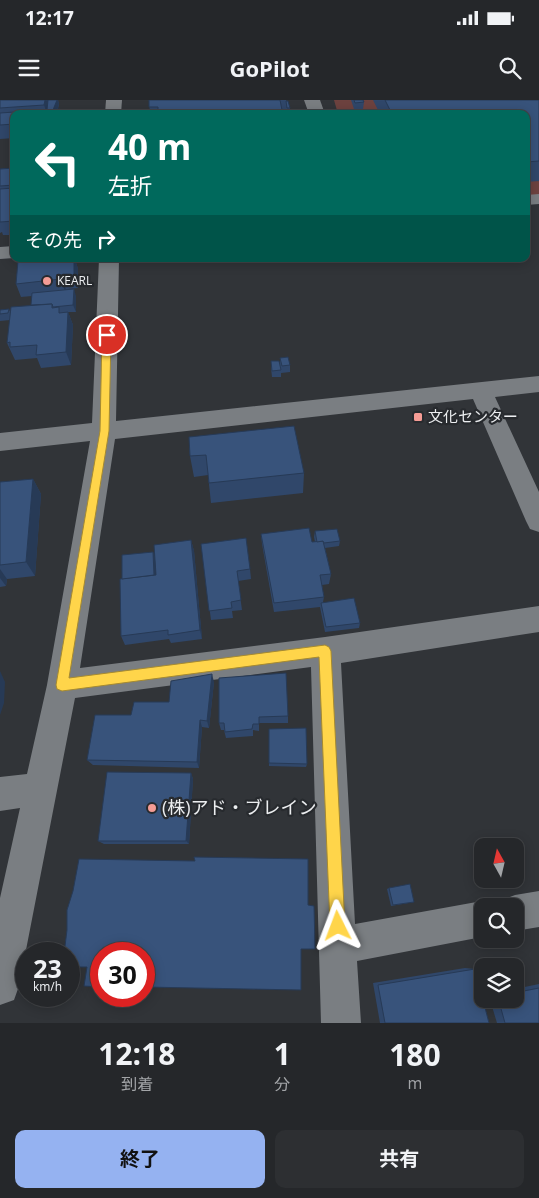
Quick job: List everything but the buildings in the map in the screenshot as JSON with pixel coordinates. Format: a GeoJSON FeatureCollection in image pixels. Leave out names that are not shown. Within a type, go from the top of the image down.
{"type":"FeatureCollection","features":[{"type":"Feature","properties":{"kind":"street"},"geometry":{"type":"LineString","coordinates":[[0,986],[62,685],[104,431],[109,262]]}},
{"type":"Feature","properties":{"kind":"street"},"geometry":{"type":"LineString","coordinates":[[0,442],[539,384]]}},
{"type":"Feature","properties":{"kind":"street"},"geometry":{"type":"LineString","coordinates":[[480,391],[539,521]]}},
{"type":"Feature","properties":{"kind":"street"},"geometry":{"type":"LineString","coordinates":[[62,685],[325,651],[539,619]]}},
{"type":"Feature","properties":{"kind":"street"},"geometry":{"type":"LineString","coordinates":[[325,651],[341,1023]]}},
{"type":"Feature","properties":{"kind":"street"},"geometry":{"type":"LineString","coordinates":[[0,794],[40,789]]}},
{"type":"Feature","properties":{"kind":"street"},"geometry":{"type":"LineString","coordinates":[[524,912],[539,909]]}},
{"type":"Feature","properties":{"kind":"street"},"geometry":{"type":"LineString","coordinates":[[339,946],[474,921]]}},
{"type":"Feature","properties":{"kind":"shaded area"},"geometry":{"type":"Polygon","coordinates":[[[334,100],[539,100],[539,197],[530,198],[530,110],[337,110],[334,100]]]}},
{"type":"Feature","properties":{"kind":"place","name":"KEARL"},"geometry":{"type":"Point","coordinates":[47,281]}},
{"type":"Feature","properties":{"kind":"place","name":"文化センター"},"geometry":{"type":"Point","coordinates":[418,417]}},
{"type":"Feature","properties":{"kind":"place","name":"(株)アド・ブレイン"},"geometry":{"type":"Point","coordinates":[152,808]}},
{"type":"Feature","properties":{"kind":"route"},"geometry":{"type":"LineString","coordinates":[[107,335],[104,431],[62,685],[325,651],[338,926]]}}]}
